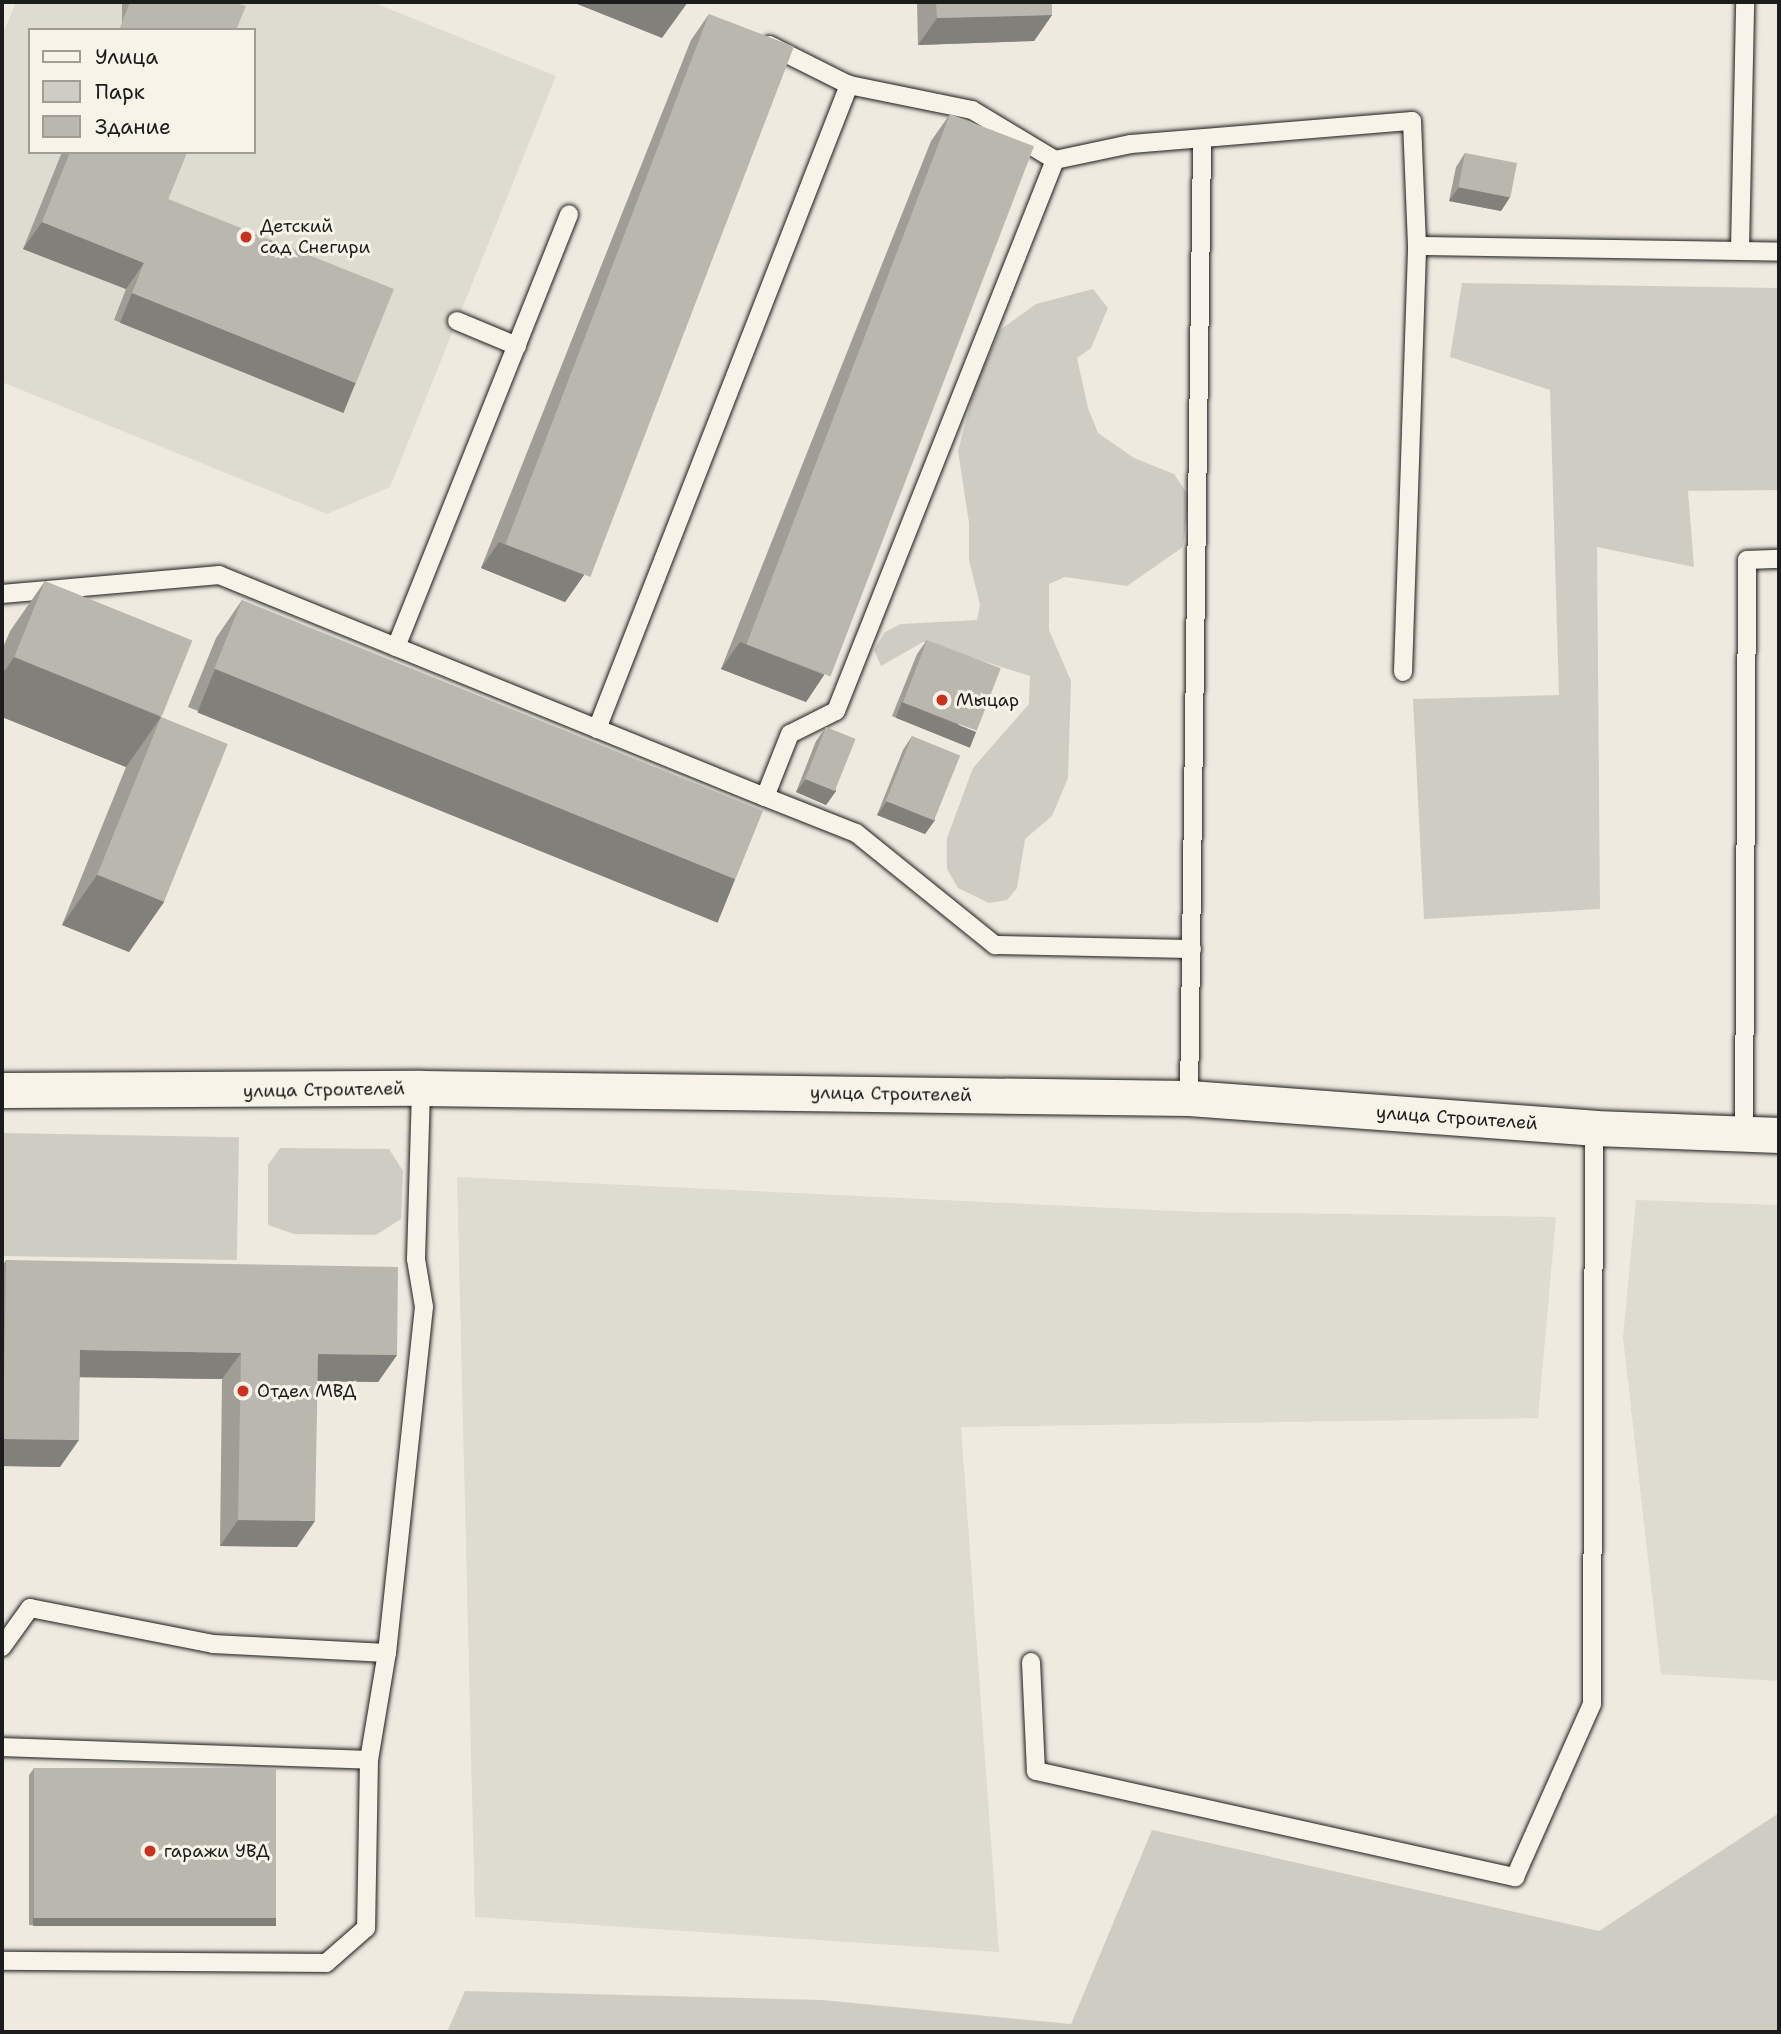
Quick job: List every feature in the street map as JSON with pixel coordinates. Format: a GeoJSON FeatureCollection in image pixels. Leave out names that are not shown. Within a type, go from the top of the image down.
{"type":"FeatureCollection","features":[{"type":"Feature","properties":{"kind":"street","name":"улица Строителей"},"geometry":{"type":"LineString","coordinates":[[2,1090],[421,1088],[1189,1098],[1594,1128],[1779,1135]]}},
{"type":"Feature","properties":{"kind":"lane"},"geometry":{"type":"LineString","coordinates":[[1740,249],[1745,2]]}},
{"type":"Feature","properties":{"kind":"lane"},"geometry":{"type":"LineString","coordinates":[[752,36],[849,85],[972,110],[1055,160],[1131,144],[1412,121],[1417,246],[1403,672]]}},
{"type":"Feature","properties":{"kind":"lane"},"geometry":{"type":"LineString","coordinates":[[597,729],[849,85]]}},
{"type":"Feature","properties":{"kind":"lane"},"geometry":{"type":"LineString","coordinates":[[1189,1098],[1202,140]]}},
{"type":"Feature","properties":{"kind":"lane"},"geometry":{"type":"LineString","coordinates":[[765,797],[790,734],[836,710],[1055,160]]}},
{"type":"Feature","properties":{"kind":"lane"},"geometry":{"type":"LineString","coordinates":[[396,647],[569,214]]}},
{"type":"Feature","properties":{"kind":"lane"},"geometry":{"type":"LineString","coordinates":[[1417,246],[1740,249],[1779,252]]}},
{"type":"Feature","properties":{"kind":"lane"},"geometry":{"type":"LineString","coordinates":[[457,321],[517,346]]}},
{"type":"Feature","properties":{"kind":"lane"},"geometry":{"type":"LineString","coordinates":[[1744,1135],[1747,560],[1779,559]]}},
{"type":"Feature","properties":{"kind":"lane"},"geometry":{"type":"LineString","coordinates":[[2,594],[219,575],[856,834],[995,945],[1192,950]]}},
{"type":"Feature","properties":{"kind":"lane"},"geometry":{"type":"LineString","coordinates":[[2,1961],[326,1963],[366,1928],[369,1760],[387,1653],[424,1307],[416,1259],[421,1088]]}},
{"type":"Feature","properties":{"kind":"lane"},"geometry":{"type":"LineString","coordinates":[[1031,1662],[1036,1771],[1516,1877],[1592,1704],[1594,1128]]}},
{"type":"Feature","properties":{"kind":"lane"},"geometry":{"type":"LineString","coordinates":[[2,1647],[30,1608],[213,1644],[387,1653]]}},
{"type":"Feature","properties":{"kind":"lane"},"geometry":{"type":"LineString","coordinates":[[2,1747],[369,1760]]}},
{"type":"Feature","properties":{"kind":"shaded area","name":"Детский сад Снегири"},"geometry":{"type":"Polygon","coordinates":[[[16,2],[372,2],[556,76],[390,487],[327,514],[2,382],[2,36],[16,2]]]}},
{"type":"Feature","properties":{"kind":"shaded area"},"geometry":{"type":"Polygon","coordinates":[[[457,1177],[1198,1212],[1556,1217],[1538,1418],[961,1427],[999,1952],[475,1917],[457,1177]]]}},
{"type":"Feature","properties":{"kind":"shaded area"},"geometry":{"type":"Polygon","coordinates":[[[1636,1200],[1779,1205],[1779,1681],[1661,1674],[1623,1337],[1636,1200]]]}},
{"type":"Feature","properties":{"kind":"green space"},"geometry":{"type":"Polygon","coordinates":[[[1462,283],[1779,288],[1779,490],[1688,491],[1694,567],[1597,547],[1600,909],[1424,919],[1413,699],[1559,695],[1550,390],[1450,357],[1462,283]]]}},
{"type":"Feature","properties":{"kind":"green space"},"geometry":{"type":"Polygon","coordinates":[[[1093,289],[1108,308],[1091,348],[1077,358],[1088,408],[1098,433],[1134,458],[1174,474],[1189,496],[1183,547],[1127,586],[1065,577],[1049,584],[1049,630],[1071,681],[1068,778],[1052,816],[1025,839],[1017,888],[1007,900],[989,903],[958,888],[947,869],[947,838],[973,768],[1029,704],[1030,676],[923,642],[881,666],[874,650],[885,632],[901,624],[977,620],[980,605],[969,560],[969,523],[958,451],[975,387],[1000,330],[1036,304],[1093,289]]]}},
{"type":"Feature","properties":{"kind":"green space"},"geometry":{"type":"Polygon","coordinates":[[[2,1133],[239,1137],[237,1260],[2,1256],[2,1133]]]}},
{"type":"Feature","properties":{"kind":"green space"},"geometry":{"type":"Polygon","coordinates":[[[280,1148],[389,1149],[403,1171],[401,1219],[376,1235],[294,1234],[268,1225],[268,1165],[280,1148]]]}},
{"type":"Feature","properties":{"kind":"green space"},"geometry":{"type":"Polygon","coordinates":[[[1779,1813],[1779,2032],[447,2032],[465,1991],[822,2000],[1071,2024],[1152,1830],[1599,1931],[1779,1813]]]}},
{"type":"Feature","properties":{"kind":"building"},"geometry":{"type":"Polygon","coordinates":[[[130,2],[234,2],[246,6],[237,28],[120,28],[130,2]]]}},
{"type":"Feature","properties":{"kind":"building"},"geometry":{"type":"Polygon","coordinates":[[[936,2],[1052,2],[1052,15],[937,18],[936,2]]]}},
{"type":"Feature","properties":{"kind":"building"},"geometry":{"type":"Polygon","coordinates":[[[709,14],[794,47],[590,577],[505,544],[709,14]]]}},
{"type":"Feature","properties":{"kind":"building"},"geometry":{"type":"Polygon","coordinates":[[[950,114],[1034,146],[830,677],[746,644],[950,114]]]}},
{"type":"Feature","properties":{"kind":"building"},"geometry":{"type":"Polygon","coordinates":[[[1465,153],[1517,163],[1510,197],[1458,187],[1465,153]]]}},
{"type":"Feature","properties":{"kind":"building"},"geometry":{"type":"Polygon","coordinates":[[[69,154],[186,154],[168,199],[394,289],[356,383],[132,293],[144,263],[42,222],[69,154]]]}},
{"type":"Feature","properties":{"kind":"building"},"geometry":{"type":"Polygon","coordinates":[[[45,581],[192,641],[162,717],[14,657],[45,581]]]}},
{"type":"Feature","properties":{"kind":"building"},"geometry":{"type":"Polygon","coordinates":[[[242,600],[763,811],[735,879],[214,669],[242,600]]]}},
{"type":"Feature","properties":{"kind":"building","name":"Мыцар"},"geometry":{"type":"Polygon","coordinates":[[[927,640],[1001,668],[977,731],[903,703],[927,640]]]}},
{"type":"Feature","properties":{"kind":"building"},"geometry":{"type":"Polygon","coordinates":[[[161,717],[228,744],[164,902],[97,875],[161,717]]]}},
{"type":"Feature","properties":{"kind":"building"},"geometry":{"type":"Polygon","coordinates":[[[826,727],[856,739],[835,791],[805,779],[826,727]]]}},
{"type":"Feature","properties":{"kind":"building"},"geometry":{"type":"Polygon","coordinates":[[[912,736],[960,755],[934,820],[886,801],[912,736]]]}},
{"type":"Feature","properties":{"kind":"building"},"geometry":{"type":"Polygon","coordinates":[[[6,1260],[398,1267],[397,1355],[318,1354],[315,1521],[238,1520],[241,1353],[80,1350],[79,1440],[3,1439],[6,1260]]]}},
{"type":"Feature","properties":{"kind":"building","name":"гаражи УВД"},"geometry":{"type":"Polygon","coordinates":[[[34,1768],[276,1768],[276,1918],[34,1918],[34,1768]]]}},
{"type":"Feature","properties":{"kind":"place","name":"Детский сад Снегири"},"geometry":{"type":"Point","coordinates":[246,237]}},
{"type":"Feature","properties":{"kind":"place","name":"Мыцар"},"geometry":{"type":"Point","coordinates":[942,700]}},
{"type":"Feature","properties":{"kind":"place","name":"Отдел МВД"},"geometry":{"type":"Point","coordinates":[243,1391]}},
{"type":"Feature","properties":{"kind":"place","name":"гаражи УВД"},"geometry":{"type":"Point","coordinates":[150,1851]}}]}
